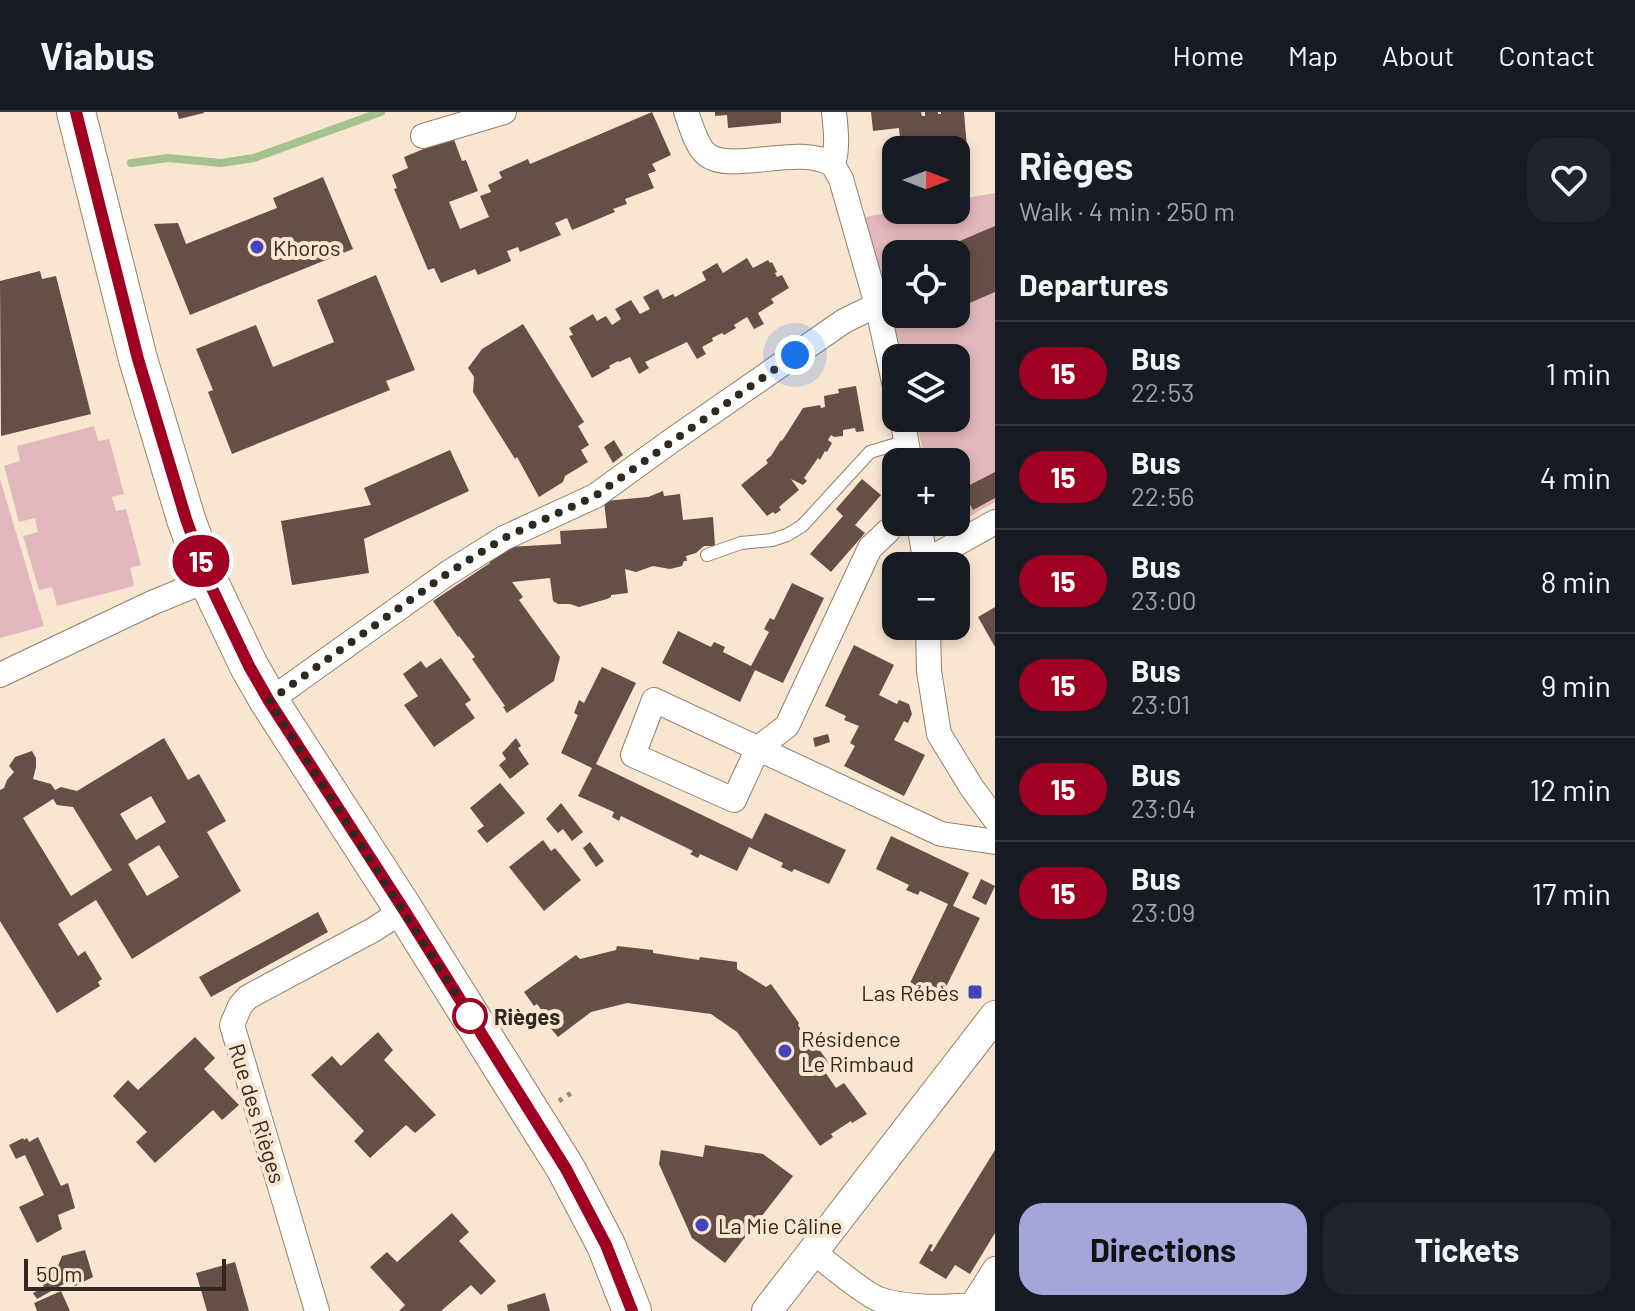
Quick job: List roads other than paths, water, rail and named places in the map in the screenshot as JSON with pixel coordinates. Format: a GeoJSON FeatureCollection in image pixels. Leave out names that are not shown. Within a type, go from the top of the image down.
{"type":"FeatureCollection","features":[{"type":"Feature","properties":{"kind":"main road"},"geometry":{"type":"LineString","coordinates":[[76,112],[138,359],[186,519],[208,580],[269,701],[566,1169],[606,1245],[632,1311]]}},
{"type":"Feature","properties":{"kind":"street"},"geometry":{"type":"LineString","coordinates":[[423,136],[504,112]]}},
{"type":"Feature","properties":{"kind":"street"},"geometry":{"type":"LineString","coordinates":[[686,112],[704,152],[719,162],[801,156],[817,157],[833,165],[841,179],[886,344]]}},
{"type":"Feature","properties":{"kind":"street"},"geometry":{"type":"LineString","coordinates":[[833,165],[837,152],[834,112]]}},
{"type":"Feature","properties":{"kind":"street"},"geometry":{"type":"LineString","coordinates":[[269,701],[448,573],[504,538],[595,496],[844,321],[877,305]]}},
{"type":"Feature","properties":{"kind":"street"},"geometry":{"type":"LineString","coordinates":[[945,552],[995,522]]}},
{"type":"Feature","properties":{"kind":"street"},"geometry":{"type":"LineString","coordinates":[[883,536],[870,548],[787,726],[758,748],[734,800],[633,755],[654,700],[758,748],[941,834],[995,842]]}},
{"type":"Feature","properties":{"kind":"street"},"geometry":{"type":"LineString","coordinates":[[0,675],[154,602],[208,580]]}},
{"type":"Feature","properties":{"kind":"street"},"geometry":{"type":"LineString","coordinates":[[928,640],[929,671],[939,734],[995,819]]}},
{"type":"Feature","properties":{"kind":"street","name":"Rue des Rièges"},"geometry":{"type":"LineString","coordinates":[[317,1311],[232,1025],[240,1006],[248,997],[404,910]]}},
{"type":"Feature","properties":{"kind":"street"},"geometry":{"type":"LineString","coordinates":[[767,1311],[995,1016]]}},
{"type":"Feature","properties":{"kind":"street"},"geometry":{"type":"LineString","coordinates":[[813,1252],[876,1298],[900,1305],[983,1305],[995,1269]]}},
{"type":"Feature","properties":{"kind":"lane"},"geometry":{"type":"LineString","coordinates":[[707,555],[741,543],[772,540],[795,531],[870,452],[906,440]]}},
{"type":"Feature","properties":{"kind":"waterway"},"geometry":{"type":"LineString","coordinates":[[131,163],[168,158],[221,163],[254,158],[381,112]]}},
{"type":"Feature","properties":{"kind":"place","name":"Khoros"},"geometry":{"type":"Point","coordinates":[257,247]}},
{"type":"Feature","properties":{"kind":"place","name":"Las Rébès"},"geometry":{"type":"Point","coordinates":[975,992]}},
{"type":"Feature","properties":{"kind":"place","name":"Rièges"},"geometry":{"type":"Point","coordinates":[470,1016]}},
{"type":"Feature","properties":{"kind":"place","name":"Résidence Le Rimbaud"},"geometry":{"type":"Point","coordinates":[785,1051]}},
{"type":"Feature","properties":{"kind":"place","name":"La Mie Câline"},"geometry":{"type":"Point","coordinates":[702,1225]}}]}
